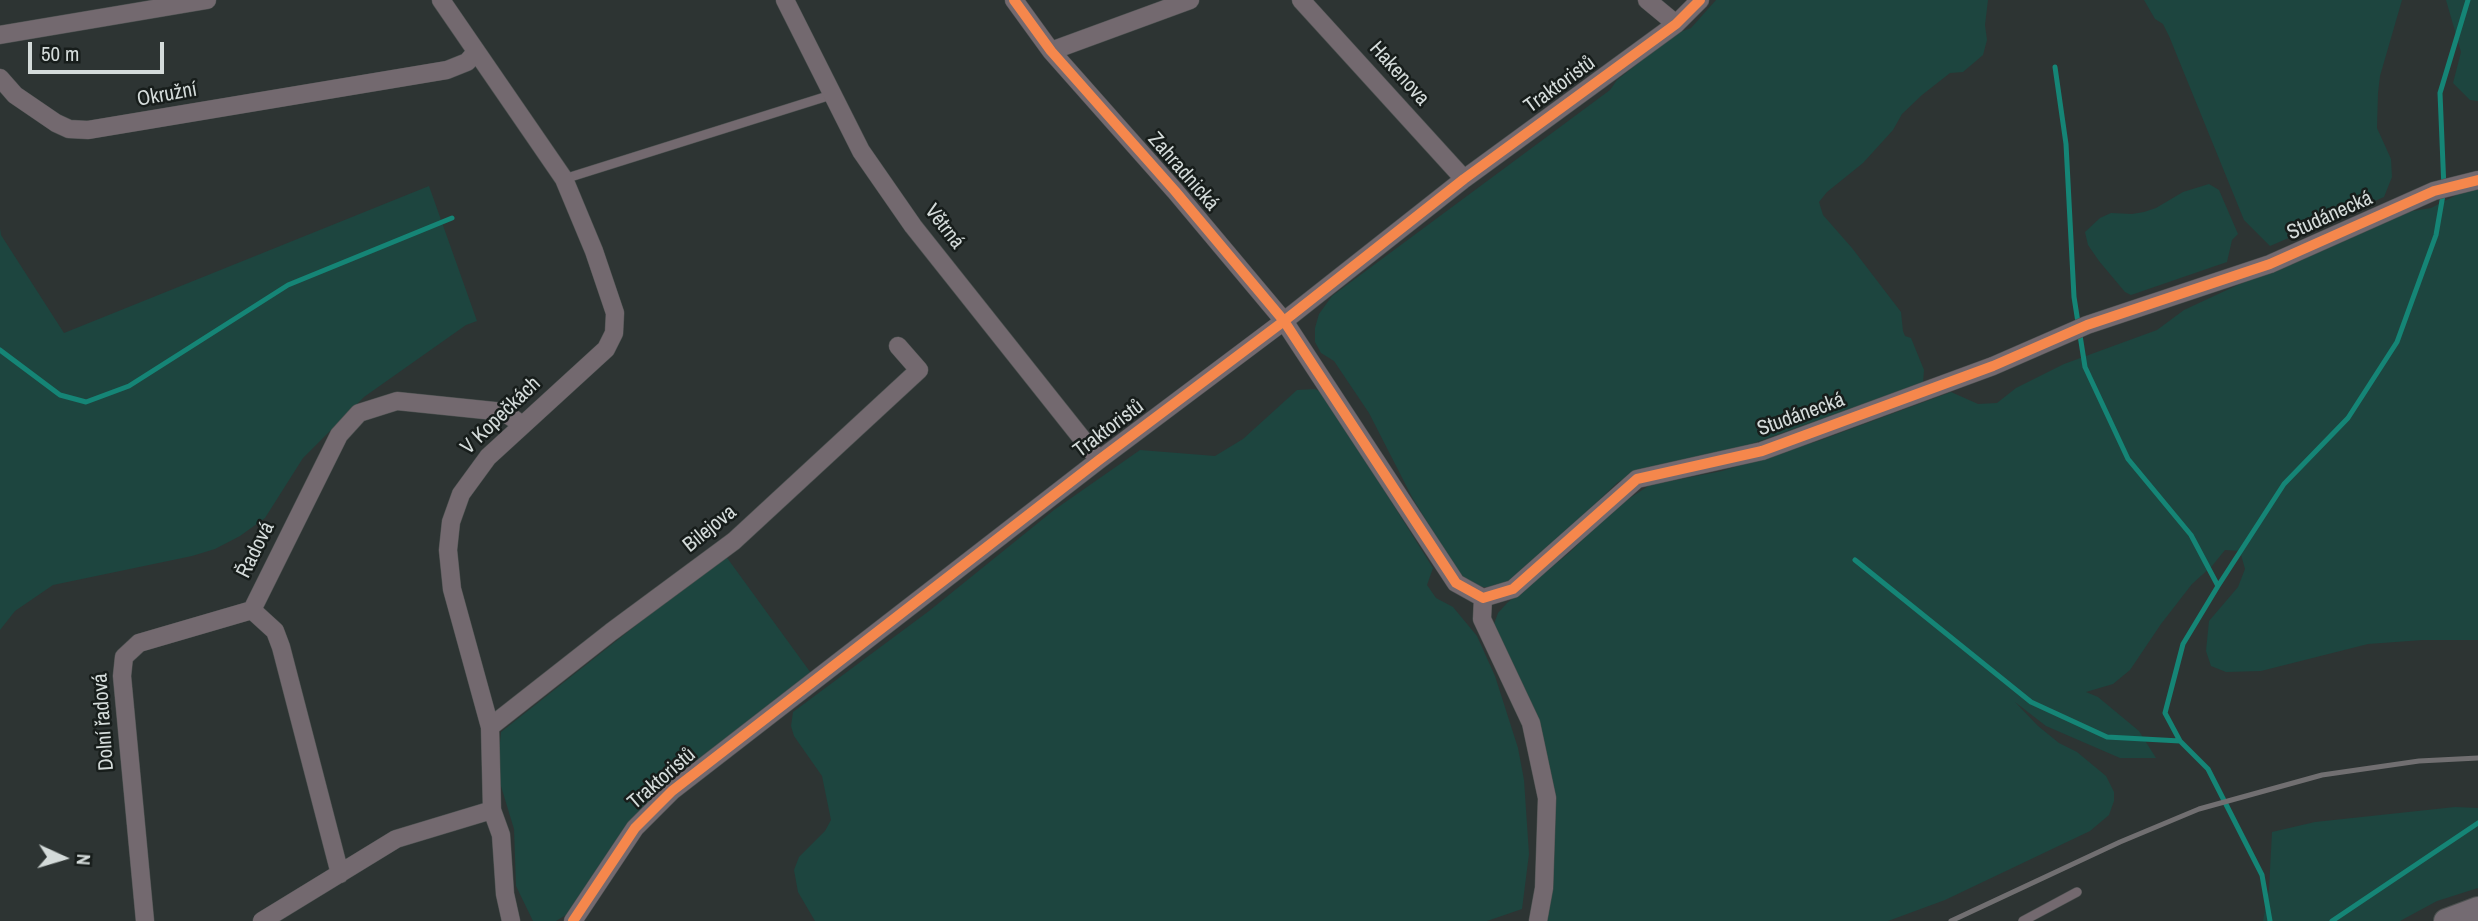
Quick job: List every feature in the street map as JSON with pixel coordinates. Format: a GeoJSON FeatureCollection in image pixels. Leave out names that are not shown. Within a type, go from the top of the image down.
{"type":"FeatureCollection","features":[{"type":"Feature","properties":{"kind":"main road"},"geometry":{"type":"LineString","coordinates":[[2446,921],[2478,909]]}},
{"type":"Feature","properties":{"kind":"street"},"geometry":{"type":"LineString","coordinates":[[0,35],[207,0]]}},
{"type":"Feature","properties":{"kind":"street","name":"Větrná"},"geometry":{"type":"LineString","coordinates":[[785,0],[861,151],[913,226],[1099,460]]}},
{"type":"Feature","properties":{"kind":"street","name":"Zahradnická"},"geometry":{"type":"LineString","coordinates":[[1014,0],[1051,51],[1175,191],[1284,321]]}},
{"type":"Feature","properties":{"kind":"street"},"geometry":{"type":"LineString","coordinates":[[1051,51],[1191,0]]}},
{"type":"Feature","properties":{"kind":"street","name":"Hakenova"},"geometry":{"type":"LineString","coordinates":[[1301,0],[1464,178]]}},
{"type":"Feature","properties":{"kind":"street"},"geometry":{"type":"LineString","coordinates":[[1647,0],[1676,24]]}},
{"type":"Feature","properties":{"kind":"street","name":"Traktoristů"},"geometry":{"type":"LineString","coordinates":[[573,921],[635,828],[672,791],[1099,460],[1284,321],[1464,178],[1676,24],[1700,0]]}},
{"type":"Feature","properties":{"kind":"street","name":"V Kopečkách"},"geometry":{"type":"LineString","coordinates":[[446,1],[476,52],[564,179],[594,251],[615,313],[614,333],[606,349],[521,424],[473,474],[461,494],[451,522],[448,550],[452,589],[490,727],[492,810],[501,835],[505,894],[511,921]]}},
{"type":"Feature","properties":{"kind":"street","name":"Okružní"},"geometry":{"type":"LineString","coordinates":[[0,78],[15,94],[56,122],[69,129],[88,130],[447,71],[467,62],[476,52]]}},
{"type":"Feature","properties":{"kind":"street","name":"Studánecká"},"geometry":{"type":"LineString","coordinates":[[1483,598],[1513,589],[1637,479],[1762,451],[1993,366],[2087,325],[2270,264],[2434,191],[2478,180]]}},
{"type":"Feature","properties":{"kind":"street"},"geometry":{"type":"LineString","coordinates":[[1284,321],[1456,583],[1483,598],[1482,619],[1531,723],[1547,798],[1544,888],[1538,921]]}},
{"type":"Feature","properties":{"kind":"street","name":"Bilejova"},"geometry":{"type":"LineString","coordinates":[[490,727],[611,632],[734,541],[919,370],[898,346]]}},
{"type":"Feature","properties":{"kind":"street","name":"Řadová"},"geometry":{"type":"LineString","coordinates":[[340,874],[281,648],[275,631],[252,610],[339,435],[359,413],[397,401],[504,412],[521,424]]}},
{"type":"Feature","properties":{"kind":"street","name":"Dolní řadová"},"geometry":{"type":"LineString","coordinates":[[145,921],[122,676],[124,657],[139,643],[252,610]]}},
{"type":"Feature","properties":{"kind":"street"},"geometry":{"type":"LineString","coordinates":[[262,921],[396,839],[492,810]]}},
{"type":"Feature","properties":{"kind":"lane"},"geometry":{"type":"LineString","coordinates":[[564,179],[831,95]]}},
{"type":"Feature","properties":{"kind":"lane"},"geometry":{"type":"LineString","coordinates":[[2023,921],[2077,892]]}},
{"type":"Feature","properties":{"kind":"green space"},"geometry":{"type":"Polygon","coordinates":[[[1716,0],[1988,0],[1985,25],[1987,40],[1983,55],[1963,72],[1950,73],[1922,95],[1902,114],[1893,130],[1863,163],[1827,192],[1819,202],[1823,215],[1901,312],[1903,331],[1905,336],[1911,338],[1924,370],[1923,383],[1726,453],[1645,471],[1618,482],[1508,583],[1483,587],[1468,583],[1455,567],[1413,499],[1369,413],[1334,361],[1321,353],[1315,342],[1319,314],[1332,296],[1610,90],[1617,80],[1675,34],[1691,28],[1716,0]]]}},
{"type":"Feature","properties":{"kind":"green space"},"geometry":{"type":"Polygon","coordinates":[[[2144,0],[2402,0],[2380,76],[2378,93],[2377,128],[2391,159],[2392,177],[2384,197],[2270,246],[2244,220],[2169,36],[2144,0]]]}},
{"type":"Feature","properties":{"kind":"green space"},"geometry":{"type":"Polygon","coordinates":[[[2446,0],[2478,0],[2478,101],[2470,100],[2453,83],[2461,52],[2446,0]]]}},
{"type":"Feature","properties":{"kind":"green space"},"geometry":{"type":"Polygon","coordinates":[[[2209,184],[2219,190],[2238,234],[2232,240],[2227,262],[2131,295],[2125,292],[2088,245],[2085,232],[2100,218],[2111,213],[2144,212],[2183,192],[2209,184]]]}},
{"type":"Feature","properties":{"kind":"green space"},"geometry":{"type":"Polygon","coordinates":[[[429,186],[477,321],[466,325],[364,397],[303,458],[265,518],[240,536],[215,549],[192,556],[53,585],[15,611],[0,630],[0,228],[1,235],[64,333],[429,186]]]}},
{"type":"Feature","properties":{"kind":"green space"},"geometry":{"type":"Polygon","coordinates":[[[2478,187],[2478,640],[2368,644],[2261,671],[2226,672],[2211,666],[2206,651],[2209,621],[2238,587],[2245,569],[2240,551],[2225,550],[2192,584],[2130,670],[2113,684],[2086,692],[2098,697],[2139,731],[2156,758],[2120,758],[2046,726],[2015,702],[2038,726],[2059,743],[2077,752],[2106,776],[2114,792],[2114,801],[2109,815],[2090,831],[1945,900],[1888,921],[1541,921],[1549,788],[1495,637],[1494,624],[1498,613],[1507,603],[1569,553],[1616,507],[1650,485],[1722,471],[1818,441],[1951,392],[1978,404],[1997,403],[2016,388],[2064,364],[2157,330],[2184,310],[2257,276],[2407,212],[2431,208],[2478,187]]]}},
{"type":"Feature","properties":{"kind":"green space"},"geometry":{"type":"Polygon","coordinates":[[[1315,389],[1323,393],[1433,568],[1427,585],[1436,598],[1453,607],[1477,636],[1495,676],[1518,748],[1524,780],[1529,854],[1522,909],[1487,921],[815,921],[798,892],[794,870],[799,857],[825,831],[831,820],[822,776],[794,736],[791,726],[793,712],[929,611],[1054,510],[1140,450],[1215,456],[1243,439],[1297,390],[1315,389]]]}},
{"type":"Feature","properties":{"kind":"green space"},"geometry":{"type":"Polygon","coordinates":[[[725,555],[816,680],[629,828],[576,909],[556,921],[533,921],[516,886],[514,829],[497,773],[501,732],[725,555]]]}},
{"type":"Feature","properties":{"kind":"green space"},"geometry":{"type":"Polygon","coordinates":[[[2455,807],[2478,808],[2478,888],[2437,901],[2400,921],[2263,921],[2269,889],[2272,832],[2315,822],[2455,807]]]}},
{"type":"Feature","properties":{"kind":"waterway"},"geometry":{"type":"LineString","coordinates":[[2218,586],[2284,484],[2348,418],[2397,342],[2436,235],[2444,189],[2440,93],[2468,0]]}},
{"type":"Feature","properties":{"kind":"waterway"},"geometry":{"type":"LineString","coordinates":[[2055,67],[2066,144],[2074,297],[2085,367],[2128,459],[2191,535],[2218,586],[2183,644],[2165,713],[2180,741],[2208,769],[2262,875],[2270,921]]}},
{"type":"Feature","properties":{"kind":"waterway"},"geometry":{"type":"LineString","coordinates":[[0,350],[60,395],[86,402],[129,386],[288,285],[452,218]]}},
{"type":"Feature","properties":{"kind":"waterway"},"geometry":{"type":"LineString","coordinates":[[1855,560],[2031,702],[2107,737],[2180,741]]}},
{"type":"Feature","properties":{"kind":"waterway"},"geometry":{"type":"LineString","coordinates":[[2332,921],[2478,823]]}},
{"type":"Feature","properties":{"kind":"railway"},"geometry":{"type":"LineString","coordinates":[[1951,921],[2120,842],[2199,809],[2322,775],[2419,761],[2478,758]]}},
{"type":"Feature","properties":{"kind":"cycle path"},"geometry":{"type":"LineString","coordinates":[[1014,0],[1051,51],[1175,191],[1284,321],[1456,583],[1483,598],[1513,589],[1637,479],[1762,451],[1993,366],[2087,325],[2270,264],[2434,191],[2478,180]]}},
{"type":"Feature","properties":{"kind":"cycle path"},"geometry":{"type":"LineString","coordinates":[[573,921],[635,828],[672,791],[1099,460],[1284,321],[1464,179],[1676,24],[1700,0]]}}]}
